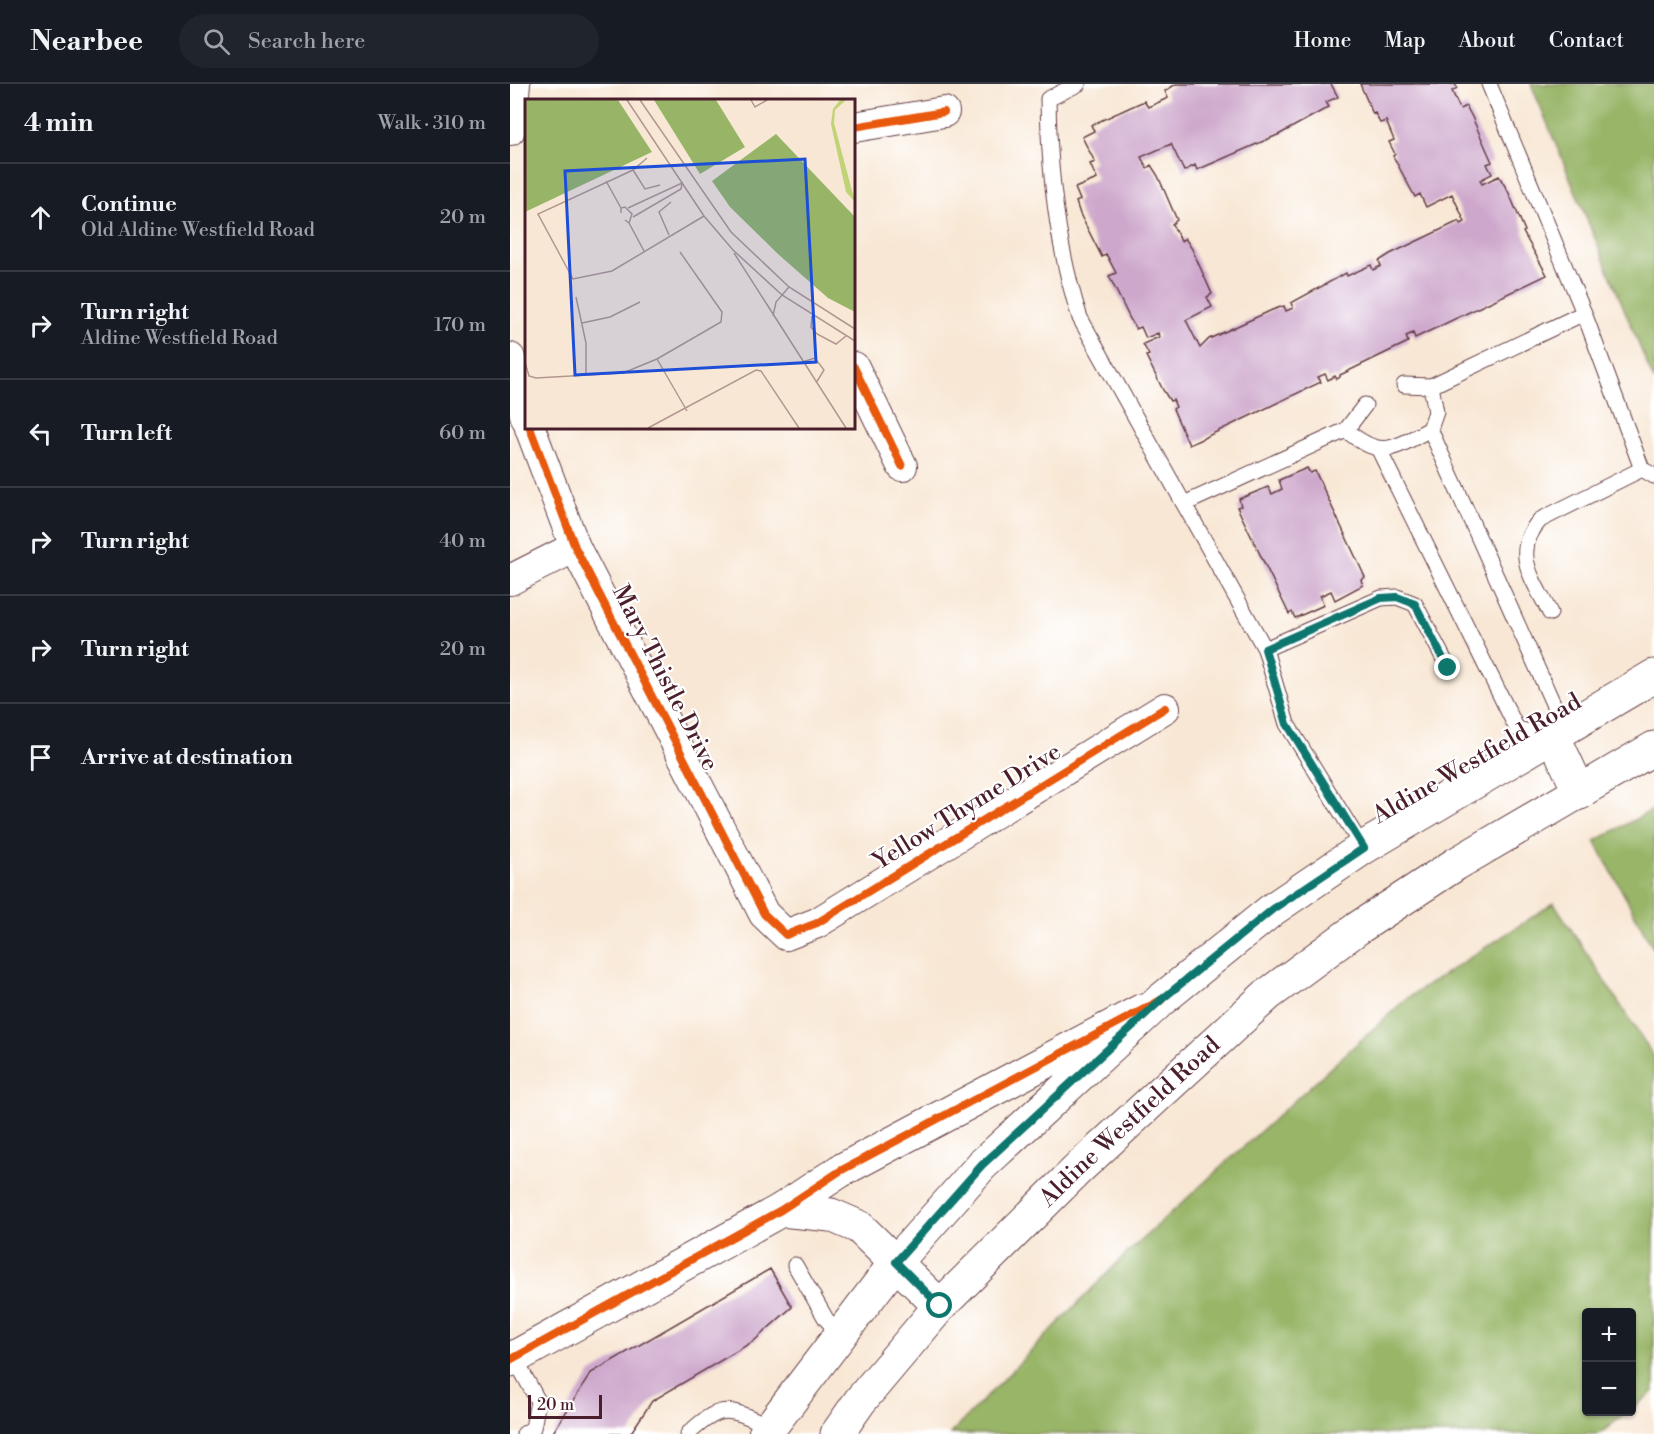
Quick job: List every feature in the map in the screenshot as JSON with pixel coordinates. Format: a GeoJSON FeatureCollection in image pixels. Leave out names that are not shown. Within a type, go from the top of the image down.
{"type":"FeatureCollection","features":[{"type":"Feature","properties":{"kind":"main road","name":"Aldine Westfield Road"},"geometry":{"type":"LineString","coordinates":[[767,1430],[896,1262],[982,1165],[1161,1000],[1273,909],[1364,848],[1654,676]]}},
{"type":"Feature","properties":{"kind":"main road"},"geometry":{"type":"LineString","coordinates":[[1554,737],[1580,793]]}},
{"type":"Feature","properties":{"kind":"main road","name":"Aldine Westfield Road"},"geometry":{"type":"LineString","coordinates":[[837,1434],[860,1401],[940,1306],[1079,1168],[1267,995],[1358,928],[1456,864],[1654,748]]}},
{"type":"Feature","properties":{"kind":"main road"},"geometry":{"type":"LineString","coordinates":[[512,1359],[781,1210],[840,1171],[1161,1000]]}},
{"type":"Feature","properties":{"kind":"main road"},"geometry":{"type":"LineString","coordinates":[[781,1210],[831,1215],[860,1227],[940,1306]]}},
{"type":"Feature","properties":{"kind":"street"},"geometry":{"type":"LineString","coordinates":[[510,130],[515,84]]}},
{"type":"Feature","properties":{"kind":"street"},"geometry":{"type":"LineString","coordinates":[[855,127],[944,112]]}},
{"type":"Feature","properties":{"kind":"street"},"geometry":{"type":"LineString","coordinates":[[510,143],[525,145]]}},
{"type":"Feature","properties":{"kind":"street"},"geometry":{"type":"LineString","coordinates":[[510,358],[525,414]]}},
{"type":"Feature","properties":{"kind":"street"},"geometry":{"type":"LineString","coordinates":[[855,369],[902,466]]}},
{"type":"Feature","properties":{"kind":"street","name":"Mary Thistle Drive"},"geometry":{"type":"LineString","coordinates":[[530,429],[575,547],[764,914],[786,934]]}},
{"type":"Feature","properties":{"kind":"street"},"geometry":{"type":"LineString","coordinates":[[510,580],[575,547]]}},
{"type":"Feature","properties":{"kind":"street","name":"Yellow Thyme Drive"},"geometry":{"type":"LineString","coordinates":[[786,934],[817,923],[1165,708]]}},
{"type":"Feature","properties":{"kind":"lane"},"geometry":{"type":"LineString","coordinates":[[1078,84],[1048,99],[1049,157],[1068,281],[1080,318],[1265,649],[1287,724],[1364,848]]}},
{"type":"Feature","properties":{"kind":"lane"},"geometry":{"type":"LineString","coordinates":[[1489,84],[1648,472],[1540,520],[1531,530],[1525,543],[1524,560],[1550,614]]}},
{"type":"Feature","properties":{"kind":"lane"},"geometry":{"type":"LineString","coordinates":[[1404,386],[1431,386],[1584,314]]}},
{"type":"Feature","properties":{"kind":"lane"},"geometry":{"type":"LineString","coordinates":[[1346,430],[1363,445],[1378,450],[1393,449],[1430,429],[1436,412],[1431,386]]}},
{"type":"Feature","properties":{"kind":"lane"},"geometry":{"type":"LineString","coordinates":[[1184,504],[1346,430],[1365,405]]}},
{"type":"Feature","properties":{"kind":"lane"},"geometry":{"type":"LineString","coordinates":[[1378,450],[1517,729],[1554,737],[1555,708],[1430,429]]}},
{"type":"Feature","properties":{"kind":"lane"},"geometry":{"type":"LineString","coordinates":[[1265,649],[1381,598],[1397,597],[1415,604],[1448,668]]}},
{"type":"Feature","properties":{"kind":"lane"},"geometry":{"type":"LineString","coordinates":[[795,1265],[826,1319],[840,1334]]}},
{"type":"Feature","properties":{"kind":"lane"},"geometry":{"type":"LineString","coordinates":[[512,1359],[538,1401],[533,1428],[524,1434]]}},
{"type":"Feature","properties":{"kind":"lane"},"geometry":{"type":"LineString","coordinates":[[688,1434],[708,1415],[731,1410],[767,1430]]}},
{"type":"Feature","properties":{"kind":"green space"},"geometry":{"type":"Polygon","coordinates":[[[1531,84],[1654,84],[1654,381],[1531,84]]]}},
{"type":"Feature","properties":{"kind":"green space"},"geometry":{"type":"Polygon","coordinates":[[[1654,809],[1654,950],[1595,841],[1654,809]]]}},
{"type":"Feature","properties":{"kind":"green space"},"geometry":{"type":"Polygon","coordinates":[[[1554,903],[1654,1057],[1654,1391],[1636,1406],[1636,1308],[1582,1308],[1582,1416],[1623,1416],[1599,1434],[950,1434],[1129,1251],[1406,999],[1554,903]]]}},
{"type":"Feature","properties":{"kind":"building"},"geometry":{"type":"Polygon","coordinates":[[[1176,84],[1331,84],[1338,97],[1326,102],[1329,107],[1280,134],[1197,170],[1195,165],[1184,171],[1171,144],[1141,157],[1147,168],[1151,165],[1158,176],[1177,220],[1172,224],[1181,241],[1185,238],[1192,249],[1212,294],[1207,297],[1212,307],[1186,320],[1200,348],[1209,339],[1272,310],[1284,306],[1286,311],[1293,308],[1291,303],[1346,273],[1347,276],[1371,265],[1373,270],[1381,266],[1379,261],[1390,254],[1459,221],[1461,224],[1465,222],[1452,194],[1426,207],[1420,194],[1415,197],[1393,156],[1395,154],[1389,142],[1394,140],[1386,121],[1380,123],[1375,113],[1373,114],[1360,84],[1455,84],[1457,88],[1452,91],[1460,109],[1466,106],[1492,162],[1487,164],[1492,174],[1480,180],[1482,184],[1499,176],[1508,191],[1525,231],[1523,232],[1547,275],[1415,338],[1413,333],[1406,336],[1408,342],[1340,375],[1337,379],[1335,376],[1328,380],[1325,374],[1318,377],[1321,382],[1189,445],[1173,409],[1176,407],[1173,400],[1170,401],[1163,390],[1146,356],[1149,355],[1143,344],[1159,337],[1158,333],[1146,338],[1141,327],[1136,329],[1130,319],[1109,276],[1116,273],[1106,254],[1102,257],[1080,214],[1076,202],[1080,200],[1075,188],[1097,179],[1090,164],[1095,162],[1082,137],[1094,131],[1091,125],[1144,101],[1148,107],[1168,98],[1165,91],[1176,84]]]}},
{"type":"Feature","properties":{"kind":"building"},"geometry":{"type":"Polygon","coordinates":[[[1307,468],[1310,473],[1315,471],[1365,577],[1361,580],[1363,585],[1335,600],[1331,591],[1320,596],[1324,605],[1295,618],[1292,612],[1289,614],[1237,507],[1241,506],[1239,499],[1268,487],[1272,494],[1282,489],[1279,480],[1307,468]]]}},
{"type":"Feature","properties":{"kind":"building"},"geometry":{"type":"Polygon","coordinates":[[[770,1269],[792,1307],[754,1341],[652,1401],[630,1434],[552,1434],[591,1373],[770,1269]]]}},
{"type":"Feature","properties":{"kind":"cycle path"},"geometry":{"type":"LineString","coordinates":[[855,127],[944,112]]}},
{"type":"Feature","properties":{"kind":"cycle path"},"geometry":{"type":"LineString","coordinates":[[855,369],[902,466]]}},
{"type":"Feature","properties":{"kind":"cycle path"},"geometry":{"type":"LineString","coordinates":[[530,429],[575,547],[764,914],[786,935],[817,923],[1165,708]]}},
{"type":"Feature","properties":{"kind":"cycle path"},"geometry":{"type":"LineString","coordinates":[[510,1360],[781,1210],[840,1171],[1161,1000]]}},
{"type":"Feature","properties":{"kind":"route"},"geometry":{"type":"LineString","coordinates":[[940,1306],[896,1262],[982,1165],[1053,1097],[1161,1000],[1273,909],[1364,848],[1287,724],[1265,649],[1381,598],[1397,597],[1415,604],[1448,668]]}}]}
